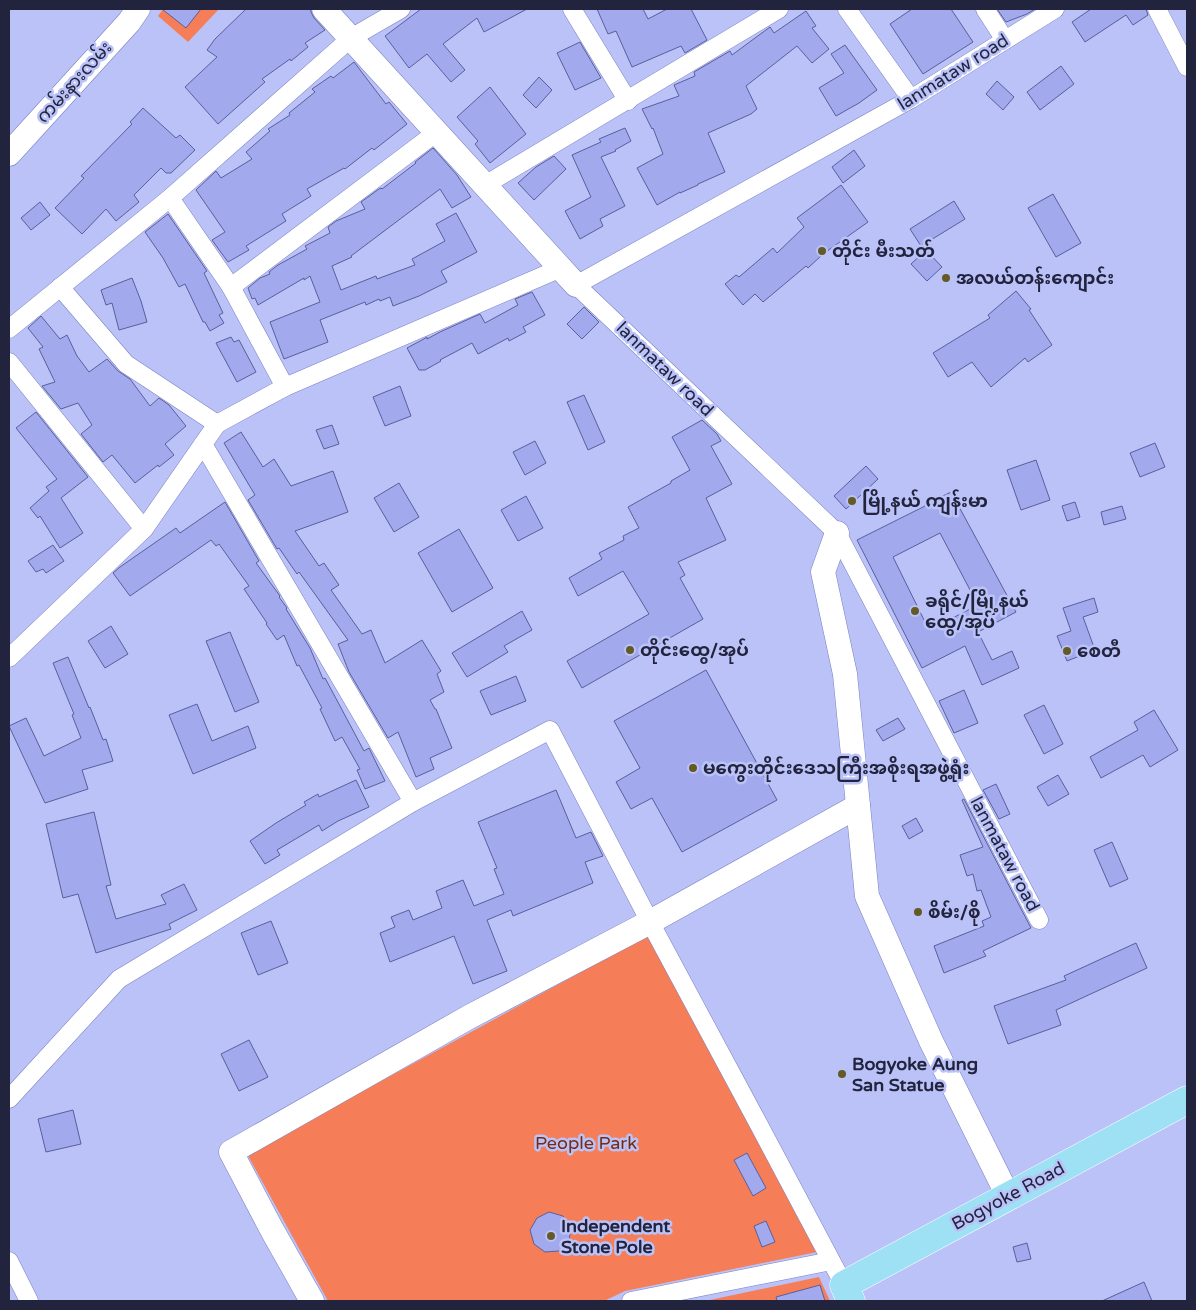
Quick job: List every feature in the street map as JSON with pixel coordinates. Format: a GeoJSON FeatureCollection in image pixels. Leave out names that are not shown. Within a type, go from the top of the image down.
{"type":"FeatureCollection","features":[{"type":"Feature","properties":{"kind":"highway","name":"Bogyoke Road"},"geometry":{"type":"LineString","coordinates":[[847,1293],[1008,1196],[1187,1100]]}},
{"type":"Feature","properties":{"kind":"street","name":"ကမ်းနားလမ်း"},"geometry":{"type":"LineString","coordinates":[[9,154],[129,22],[138,9]]}},
{"type":"Feature","properties":{"kind":"street"},"geometry":{"type":"LineString","coordinates":[[9,658],[144,528],[217,424],[284,387],[568,276],[324,9]]}},
{"type":"Feature","properties":{"kind":"street"},"geometry":{"type":"LineString","coordinates":[[9,329],[170,198],[351,38],[401,9]]}},
{"type":"Feature","properties":{"kind":"street"},"geometry":{"type":"LineString","coordinates":[[572,9],[628,101]]}},
{"type":"Feature","properties":{"kind":"street"},"geometry":{"type":"LineString","coordinates":[[485,185],[779,9]]}},
{"type":"Feature","properties":{"kind":"street"},"geometry":{"type":"LineString","coordinates":[[847,9],[911,99]]}},
{"type":"Feature","properties":{"kind":"street"},"geometry":{"type":"LineString","coordinates":[[986,9],[1005,40]]}},
{"type":"Feature","properties":{"kind":"street","name":"lanmataw road"},"geometry":{"type":"LineString","coordinates":[[1039,920],[838,533],[568,276],[911,99],[1055,9]]}},
{"type":"Feature","properties":{"kind":"street"},"geometry":{"type":"LineString","coordinates":[[1158,9],[1187,67]]}},
{"type":"Feature","properties":{"kind":"street"},"geometry":{"type":"LineString","coordinates":[[231,288],[437,132]]}},
{"type":"Feature","properties":{"kind":"street"},"geometry":{"type":"LineString","coordinates":[[170,198],[231,288],[284,387]]}},
{"type":"Feature","properties":{"kind":"street"},"geometry":{"type":"LineString","coordinates":[[60,287],[126,364],[217,424]]}},
{"type":"Feature","properties":{"kind":"street"},"geometry":{"type":"LineString","coordinates":[[9,362],[144,528]]}},
{"type":"Feature","properties":{"kind":"street"},"geometry":{"type":"LineString","coordinates":[[203,444],[413,802]]}},
{"type":"Feature","properties":{"kind":"street"},"geometry":{"type":"LineString","coordinates":[[838,533],[823,572],[845,674],[868,896],[931,1041],[1008,1196]]}},
{"type":"Feature","properties":{"kind":"street"},"geometry":{"type":"LineString","coordinates":[[9,1099],[119,979],[413,802],[550,730],[847,1293]]}},
{"type":"Feature","properties":{"kind":"street"},"geometry":{"type":"LineString","coordinates":[[312,1301],[231,1152],[469,1017],[650,922],[858,806]]}},
{"type":"Feature","properties":{"kind":"street"},"geometry":{"type":"LineString","coordinates":[[9,1260],[29,1301]]}},
{"type":"Feature","properties":{"kind":"street"},"geometry":{"type":"LineString","coordinates":[[632,1301],[831,1261]]}},
{"type":"Feature","properties":{"kind":"green space"},"geometry":{"type":"Polygon","coordinates":[[[163,9],[219,9],[188,42],[158,16],[163,9]]]}},
{"type":"Feature","properties":{"kind":"green space","name":"People Park"},"geometry":{"type":"Polygon","coordinates":[[[651,934],[817,1252],[625,1291],[604,1301],[328,1301],[247,1154],[651,934]]]}},
{"type":"Feature","properties":{"kind":"green space"},"geometry":{"type":"Polygon","coordinates":[[[819,1277],[830,1301],[705,1301],[819,1277]]]}},
{"type":"Feature","properties":{"kind":"building"},"geometry":{"type":"Polygon","coordinates":[[[162,9],[201,9],[186,28],[162,9]]]}},
{"type":"Feature","properties":{"kind":"building"},"geometry":{"type":"Polygon","coordinates":[[[246,9],[311,9],[314,18],[325,30],[305,43],[308,47],[291,61],[290,59],[262,79],[265,82],[218,124],[185,87],[217,57],[207,50],[215,39],[246,9]]]}},
{"type":"Feature","properties":{"kind":"building"},"geometry":{"type":"Polygon","coordinates":[[[421,9],[527,9],[484,32],[477,18],[443,44],[465,70],[451,82],[427,54],[409,68],[385,36],[421,9]]]}},
{"type":"Feature","properties":{"kind":"building"},"geometry":{"type":"Polygon","coordinates":[[[597,9],[643,9],[648,19],[667,9],[691,9],[707,40],[685,53],[681,46],[632,67],[616,31],[608,34],[597,9]]]}},
{"type":"Feature","properties":{"kind":"building"},"geometry":{"type":"Polygon","coordinates":[[[912,9],[951,9],[973,42],[923,74],[890,24],[912,9]]]}},
{"type":"Feature","properties":{"kind":"building"},"geometry":{"type":"Polygon","coordinates":[[[997,9],[1035,9],[1006,22],[997,9]]]}},
{"type":"Feature","properties":{"kind":"building"},"geometry":{"type":"Polygon","coordinates":[[[1091,9],[1146,9],[1148,15],[1133,25],[1126,15],[1085,42],[1072,22],[1091,9]]]}},
{"type":"Feature","properties":{"kind":"building"},"geometry":{"type":"Polygon","coordinates":[[[806,11],[816,26],[812,28],[829,49],[812,63],[797,46],[746,86],[757,109],[751,114],[708,133],[725,172],[680,192],[657,205],[637,168],[663,154],[653,128],[642,109],[679,96],[674,85],[695,76],[694,72],[730,51],[732,55],[770,27],[774,33],[806,11]]]}},
{"type":"Feature","properties":{"kind":"building"},"geometry":{"type":"Polygon","coordinates":[[[580,42],[601,78],[575,90],[557,53],[580,42]]]}},
{"type":"Feature","properties":{"kind":"building"},"geometry":{"type":"Polygon","coordinates":[[[845,45],[877,90],[836,116],[819,88],[844,73],[831,54],[845,45]]]}},
{"type":"Feature","properties":{"kind":"building"},"geometry":{"type":"Polygon","coordinates":[[[354,62],[386,104],[389,102],[407,124],[374,150],[372,148],[345,169],[307,189],[311,196],[282,214],[286,221],[246,246],[249,250],[228,262],[212,240],[225,232],[196,190],[216,171],[221,178],[252,159],[246,152],[270,131],[268,129],[290,115],[289,113],[315,92],[312,89],[331,76],[333,78],[354,62]]]}},
{"type":"Feature","properties":{"kind":"building"},"geometry":{"type":"Polygon","coordinates":[[[1061,66],[1074,84],[1040,110],[1027,92],[1061,66]]]}},
{"type":"Feature","properties":{"kind":"building"},"geometry":{"type":"Polygon","coordinates":[[[539,77],[552,90],[536,108],[523,95],[539,77]]]}},
{"type":"Feature","properties":{"kind":"building"},"geometry":{"type":"Polygon","coordinates":[[[997,81],[1014,97],[1003,110],[986,94],[997,81]]]}},
{"type":"Feature","properties":{"kind":"building"},"geometry":{"type":"Polygon","coordinates":[[[490,87],[526,134],[490,163],[475,144],[478,141],[457,117],[490,87]]]}},
{"type":"Feature","properties":{"kind":"building"},"geometry":{"type":"Polygon","coordinates":[[[143,108],[176,138],[180,135],[195,150],[171,173],[166,173],[161,168],[134,195],[139,202],[116,221],[106,209],[82,234],[55,208],[84,178],[81,176],[132,124],[130,122],[143,108]]]}},
{"type":"Feature","properties":{"kind":"building"},"geometry":{"type":"Polygon","coordinates":[[[625,128],[631,141],[616,151],[601,157],[625,206],[600,219],[603,226],[580,239],[565,211],[591,197],[572,155],[601,142],[599,139],[625,128]]]}},
{"type":"Feature","properties":{"kind":"building"},"geometry":{"type":"Polygon","coordinates":[[[433,148],[457,175],[471,197],[452,208],[440,189],[352,257],[332,266],[341,290],[376,276],[377,279],[415,265],[412,259],[445,241],[436,224],[456,213],[477,252],[441,271],[447,282],[419,296],[393,306],[390,297],[380,301],[379,299],[366,305],[365,302],[320,320],[328,342],[284,359],[270,322],[320,302],[310,276],[258,305],[255,298],[252,299],[248,288],[260,278],[270,274],[269,272],[278,265],[307,249],[305,246],[330,233],[328,227],[336,221],[365,209],[361,202],[379,189],[382,189],[433,148]]]}},
{"type":"Feature","properties":{"kind":"building"},"geometry":{"type":"Polygon","coordinates":[[[854,150],[865,166],[843,183],[832,167],[854,150]]]}},
{"type":"Feature","properties":{"kind":"building"},"geometry":{"type":"Polygon","coordinates":[[[554,156],[566,169],[534,200],[518,183],[536,167],[554,156]]]}},
{"type":"Feature","properties":{"kind":"building"},"geometry":{"type":"Polygon","coordinates":[[[841,185],[868,222],[823,254],[808,268],[806,266],[763,302],[755,294],[743,305],[725,284],[736,275],[739,277],[773,248],[777,253],[804,227],[797,218],[841,185]]]}},
{"type":"Feature","properties":{"kind":"building"},"geometry":{"type":"Polygon","coordinates":[[[1053,194],[1081,243],[1056,257],[1028,208],[1053,194]]]}},
{"type":"Feature","properties":{"kind":"building"},"geometry":{"type":"Polygon","coordinates":[[[954,201],[965,219],[921,246],[910,229],[954,201]]]}},
{"type":"Feature","properties":{"kind":"building"},"geometry":{"type":"Polygon","coordinates":[[[40,202],[50,215],[31,230],[21,218],[40,202]]]}},
{"type":"Feature","properties":{"kind":"building"},"geometry":{"type":"Polygon","coordinates":[[[168,214],[207,271],[204,273],[223,313],[219,315],[224,323],[210,331],[205,322],[203,322],[185,284],[179,287],[163,258],[145,232],[168,214]]]}},
{"type":"Feature","properties":{"kind":"building"},"geometry":{"type":"Polygon","coordinates":[[[926,250],[942,267],[927,281],[911,264],[926,250]]]}},
{"type":"Feature","properties":{"kind":"building"},"geometry":{"type":"Polygon","coordinates":[[[132,278],[147,322],[119,330],[112,303],[106,305],[101,290],[132,278]]]}},
{"type":"Feature","properties":{"kind":"building"},"geometry":{"type":"Polygon","coordinates":[[[1016,291],[1031,309],[1029,310],[1052,345],[1028,362],[1025,358],[991,387],[972,362],[948,377],[933,353],[990,318],[988,315],[1016,291]]]}},
{"type":"Feature","properties":{"kind":"building"},"geometry":{"type":"Polygon","coordinates":[[[532,292],[545,315],[523,327],[526,332],[509,341],[508,338],[478,354],[472,343],[425,370],[419,370],[407,348],[427,337],[427,339],[480,314],[485,323],[518,305],[515,299],[532,292]]]}},
{"type":"Feature","properties":{"kind":"building"},"geometry":{"type":"Polygon","coordinates":[[[584,307],[599,322],[582,339],[567,324],[584,307]]]}},
{"type":"Feature","properties":{"kind":"building"},"geometry":{"type":"Polygon","coordinates":[[[41,316],[60,339],[67,335],[77,356],[89,372],[107,359],[118,371],[130,379],[150,406],[159,398],[169,405],[186,426],[165,444],[174,455],[135,483],[112,455],[103,462],[81,434],[92,425],[78,403],[61,409],[42,386],[55,382],[39,349],[43,347],[28,328],[41,316]]]}},
{"type":"Feature","properties":{"kind":"building"},"geometry":{"type":"Polygon","coordinates":[[[231,337],[234,342],[239,340],[256,372],[237,382],[216,343],[231,337]]]}},
{"type":"Feature","properties":{"kind":"building"},"geometry":{"type":"Polygon","coordinates":[[[400,386],[411,416],[385,426],[373,397],[400,386]]]}},
{"type":"Feature","properties":{"kind":"building"},"geometry":{"type":"Polygon","coordinates":[[[584,395],[605,442],[588,450],[567,402],[584,395]]]}},
{"type":"Feature","properties":{"kind":"building"},"geometry":{"type":"Polygon","coordinates":[[[36,412],[88,477],[61,498],[83,533],[60,548],[40,516],[38,518],[30,508],[49,491],[46,487],[57,479],[16,428],[36,412]]]}},
{"type":"Feature","properties":{"kind":"building"},"geometry":{"type":"Polygon","coordinates":[[[702,420],[717,434],[721,441],[711,446],[732,484],[706,498],[726,540],[678,562],[685,575],[680,578],[703,619],[582,688],[567,661],[649,614],[623,571],[578,596],[569,578],[602,559],[599,553],[624,540],[623,536],[639,528],[628,507],[690,470],[672,437],[702,420]]]}},
{"type":"Feature","properties":{"kind":"building"},"geometry":{"type":"Polygon","coordinates":[[[332,425],[339,444],[324,449],[316,430],[332,425]]]}},
{"type":"Feature","properties":{"kind":"building"},"geometry":{"type":"Polygon","coordinates":[[[241,432],[263,467],[274,459],[291,486],[333,471],[348,512],[295,531],[319,566],[324,563],[339,585],[331,590],[362,634],[371,630],[385,663],[422,640],[441,671],[437,674],[444,692],[430,700],[436,709],[452,748],[430,758],[434,769],[416,777],[398,732],[388,738],[349,672],[338,644],[348,640],[299,572],[297,574],[279,548],[277,549],[248,500],[255,495],[224,443],[241,432]]]}},
{"type":"Feature","properties":{"kind":"building"},"geometry":{"type":"Polygon","coordinates":[[[535,441],[546,463],[525,475],[513,452],[535,441]]]}},
{"type":"Feature","properties":{"kind":"building"},"geometry":{"type":"Polygon","coordinates":[[[1155,443],[1165,467],[1140,477],[1130,453],[1155,443]]]}},
{"type":"Feature","properties":{"kind":"building"},"geometry":{"type":"Polygon","coordinates":[[[1036,460],[1050,500],[1021,510],[1007,470],[1036,460]]]}},
{"type":"Feature","properties":{"kind":"building"},"geometry":{"type":"Polygon","coordinates":[[[866,466],[878,479],[846,509],[834,496],[866,466]]]}},
{"type":"Feature","properties":{"kind":"building"},"geometry":{"type":"Polygon","coordinates":[[[399,483],[419,517],[394,532],[374,498],[399,483]]]}},
{"type":"Feature","properties":{"kind":"building"},"geometry":{"type":"Polygon","coordinates":[[[951,492],[1016,612],[978,632],[992,660],[1012,651],[1019,668],[982,685],[965,646],[922,668],[857,540],[951,492]],[[940,533],[893,557],[929,630],[978,605],[940,533]]]}},
{"type":"Feature","properties":{"kind":"building"},"geometry":{"type":"Polygon","coordinates":[[[526,496],[543,528],[518,541],[501,510],[526,496]]]}},
{"type":"Feature","properties":{"kind":"building"},"geometry":{"type":"Polygon","coordinates":[[[225,502],[259,561],[256,563],[280,596],[310,648],[323,679],[325,678],[364,751],[369,748],[385,781],[365,789],[357,770],[360,769],[342,737],[335,741],[320,709],[322,708],[299,665],[297,666],[284,635],[277,640],[244,589],[249,586],[219,544],[216,546],[211,540],[130,596],[113,573],[176,528],[180,533],[225,502]]]}},
{"type":"Feature","properties":{"kind":"building"},"geometry":{"type":"Polygon","coordinates":[[[1075,502],[1080,517],[1067,521],[1062,506],[1075,502]]]}},
{"type":"Feature","properties":{"kind":"building"},"geometry":{"type":"Polygon","coordinates":[[[1122,506],[1126,519],[1104,525],[1101,512],[1122,506]]]}},
{"type":"Feature","properties":{"kind":"building"},"geometry":{"type":"Polygon","coordinates":[[[459,529],[493,588],[452,612],[418,553],[459,529]]]}},
{"type":"Feature","properties":{"kind":"building"},"geometry":{"type":"Polygon","coordinates":[[[53,545],[64,561],[46,573],[43,569],[36,572],[28,561],[53,545]]]}},
{"type":"Feature","properties":{"kind":"building"},"geometry":{"type":"Polygon","coordinates":[[[1094,598],[1098,612],[1083,617],[1095,650],[1067,661],[1057,636],[1071,631],[1063,608],[1094,598]]]}},
{"type":"Feature","properties":{"kind":"building"},"geometry":{"type":"Polygon","coordinates":[[[522,611],[532,630],[504,646],[508,652],[467,677],[452,653],[522,611]]]}},
{"type":"Feature","properties":{"kind":"building"},"geometry":{"type":"Polygon","coordinates":[[[111,626],[128,654],[105,668],[88,641],[111,626]]]}},
{"type":"Feature","properties":{"kind":"building"},"geometry":{"type":"Polygon","coordinates":[[[230,632],[259,702],[235,712],[206,641],[230,632]]]}},
{"type":"Feature","properties":{"kind":"building"},"geometry":{"type":"Polygon","coordinates":[[[68,657],[103,740],[106,739],[113,761],[82,770],[88,789],[45,803],[9,726],[26,718],[44,756],[81,738],[72,715],[74,714],[53,663],[68,657]]]}},
{"type":"Feature","properties":{"kind":"building"},"geometry":{"type":"Polygon","coordinates":[[[706,670],[777,800],[682,852],[652,798],[631,809],[616,782],[640,768],[614,721],[706,670]]]}},
{"type":"Feature","properties":{"kind":"building"},"geometry":{"type":"Polygon","coordinates":[[[516,676],[526,701],[491,715],[480,691],[516,676]]]}},
{"type":"Feature","properties":{"kind":"building"},"geometry":{"type":"Polygon","coordinates":[[[964,690],[978,723],[954,733],[939,701],[964,690]]]}},
{"type":"Feature","properties":{"kind":"building"},"geometry":{"type":"Polygon","coordinates":[[[197,704],[212,741],[248,726],[256,748],[193,774],[169,715],[197,704]]]}},
{"type":"Feature","properties":{"kind":"building"},"geometry":{"type":"Polygon","coordinates":[[[1044,705],[1063,744],[1044,754],[1024,715],[1044,705]]]}},
{"type":"Feature","properties":{"kind":"building"},"geometry":{"type":"Polygon","coordinates":[[[1154,710],[1178,750],[1150,767],[1143,755],[1101,778],[1090,757],[1138,730],[1134,722],[1154,710]]]}},
{"type":"Feature","properties":{"kind":"building"},"geometry":{"type":"Polygon","coordinates":[[[898,718],[905,729],[883,741],[876,730],[898,718]]]}},
{"type":"Feature","properties":{"kind":"building"},"geometry":{"type":"Polygon","coordinates":[[[1058,775],[1069,794],[1048,806],[1037,787],[1058,775]]]}},
{"type":"Feature","properties":{"kind":"building"},"geometry":{"type":"Polygon","coordinates":[[[356,780],[369,807],[338,821],[322,831],[319,825],[277,850],[280,855],[265,864],[250,841],[306,805],[304,802],[318,794],[319,797],[356,780]]]}},
{"type":"Feature","properties":{"kind":"building"},"geometry":{"type":"Polygon","coordinates":[[[996,784],[1010,814],[999,819],[983,790],[996,784]]]}},
{"type":"Feature","properties":{"kind":"building"},"geometry":{"type":"Polygon","coordinates":[[[556,790],[576,838],[591,832],[603,856],[585,862],[593,883],[513,916],[511,910],[487,920],[507,971],[473,984],[454,936],[390,962],[380,933],[395,927],[391,917],[409,910],[413,920],[442,908],[436,891],[463,880],[474,906],[504,894],[494,869],[497,868],[478,822],[556,790]]]}},
{"type":"Feature","properties":{"kind":"building"},"geometry":{"type":"Polygon","coordinates":[[[964,799],[1031,928],[983,951],[986,956],[944,973],[934,946],[984,926],[982,921],[991,917],[981,890],[977,891],[973,874],[967,876],[960,855],[983,847],[962,800],[964,799]]]}},
{"type":"Feature","properties":{"kind":"building"},"geometry":{"type":"Polygon","coordinates":[[[94,812],[111,885],[106,886],[116,919],[166,904],[161,895],[184,884],[197,910],[169,924],[171,929],[96,953],[78,894],[63,898],[46,824],[94,812]]]}},
{"type":"Feature","properties":{"kind":"building"},"geometry":{"type":"Polygon","coordinates":[[[916,818],[923,831],[909,839],[902,826],[916,818]]]}},
{"type":"Feature","properties":{"kind":"building"},"geometry":{"type":"Polygon","coordinates":[[[1112,842],[1128,879],[1110,887],[1094,850],[1112,842]]]}},
{"type":"Feature","properties":{"kind":"building"},"geometry":{"type":"Polygon","coordinates":[[[271,921],[288,963],[258,975],[241,933],[271,921]]]}},
{"type":"Feature","properties":{"kind":"building"},"geometry":{"type":"Polygon","coordinates":[[[1136,943],[1147,968],[1056,1010],[1061,1025],[1008,1044],[994,1006],[1066,980],[1064,976],[1136,943]]]}},
{"type":"Feature","properties":{"kind":"building"},"geometry":{"type":"Polygon","coordinates":[[[249,1040],[268,1077],[239,1091],[221,1054],[249,1040]]]}},
{"type":"Feature","properties":{"kind":"building"},"geometry":{"type":"Polygon","coordinates":[[[73,1110],[81,1144],[46,1152],[38,1119],[73,1110]]]}},
{"type":"Feature","properties":{"kind":"building"},"geometry":{"type":"Polygon","coordinates":[[[747,1153],[766,1188],[753,1196],[734,1160],[747,1153]]]}},
{"type":"Feature","properties":{"kind":"building","name":"Independent Stone Pole"},"geometry":{"type":"Polygon","coordinates":[[[549,1212],[563,1216],[571,1227],[569,1241],[559,1251],[545,1252],[534,1244],[530,1230],[537,1218],[549,1212]]]}},
{"type":"Feature","properties":{"kind":"building"},"geometry":{"type":"Polygon","coordinates":[[[766,1221],[775,1242],[762,1247],[754,1226],[766,1221]]]}},
{"type":"Feature","properties":{"kind":"building"},"geometry":{"type":"Polygon","coordinates":[[[1027,1243],[1031,1259],[1017,1262],[1013,1247],[1027,1243]]]}},
{"type":"Feature","properties":{"kind":"building"},"geometry":{"type":"Polygon","coordinates":[[[1144,1282],[1152,1301],[1102,1301],[1144,1282]]]}},
{"type":"Feature","properties":{"kind":"building"},"geometry":{"type":"Polygon","coordinates":[[[820,1285],[825,1301],[777,1301],[776,1297],[820,1285]]]}},
{"type":"Feature","properties":{"kind":"place","name":"တိုင်း မီးသတ်"},"geometry":{"type":"Point","coordinates":[822,251]}},
{"type":"Feature","properties":{"kind":"place","name":"အလယ်တန်းကျောင်း"},"geometry":{"type":"Point","coordinates":[946,278]}},
{"type":"Feature","properties":{"kind":"place","name":"မြို့နယ် ကျန်းမာ"},"geometry":{"type":"Point","coordinates":[852,501]}},
{"type":"Feature","properties":{"kind":"place","name":"ခရိုင်/မြို့နယ် ထွေ/အုပ်"},"geometry":{"type":"Point","coordinates":[915,611]}},
{"type":"Feature","properties":{"kind":"place","name":"တိုင်းထွေ/အုပ်"},"geometry":{"type":"Point","coordinates":[630,650]}},
{"type":"Feature","properties":{"kind":"place","name":"စေတီ"},"geometry":{"type":"Point","coordinates":[1067,651]}},
{"type":"Feature","properties":{"kind":"place","name":"မကွေးတိုင်းဒေသကြီးအစိုးရအဖွဲ့ရုံး"},"geometry":{"type":"Point","coordinates":[693,768]}},
{"type":"Feature","properties":{"kind":"place","name":"စိမ်း/စို"},"geometry":{"type":"Point","coordinates":[918,912]}},
{"type":"Feature","properties":{"kind":"place","name":"Bogyoke Aung San Statue"},"geometry":{"type":"Point","coordinates":[842,1074]}},
{"type":"Feature","properties":{"kind":"place","name":"Independent Stone Pole"},"geometry":{"type":"Point","coordinates":[551,1236]}}]}
